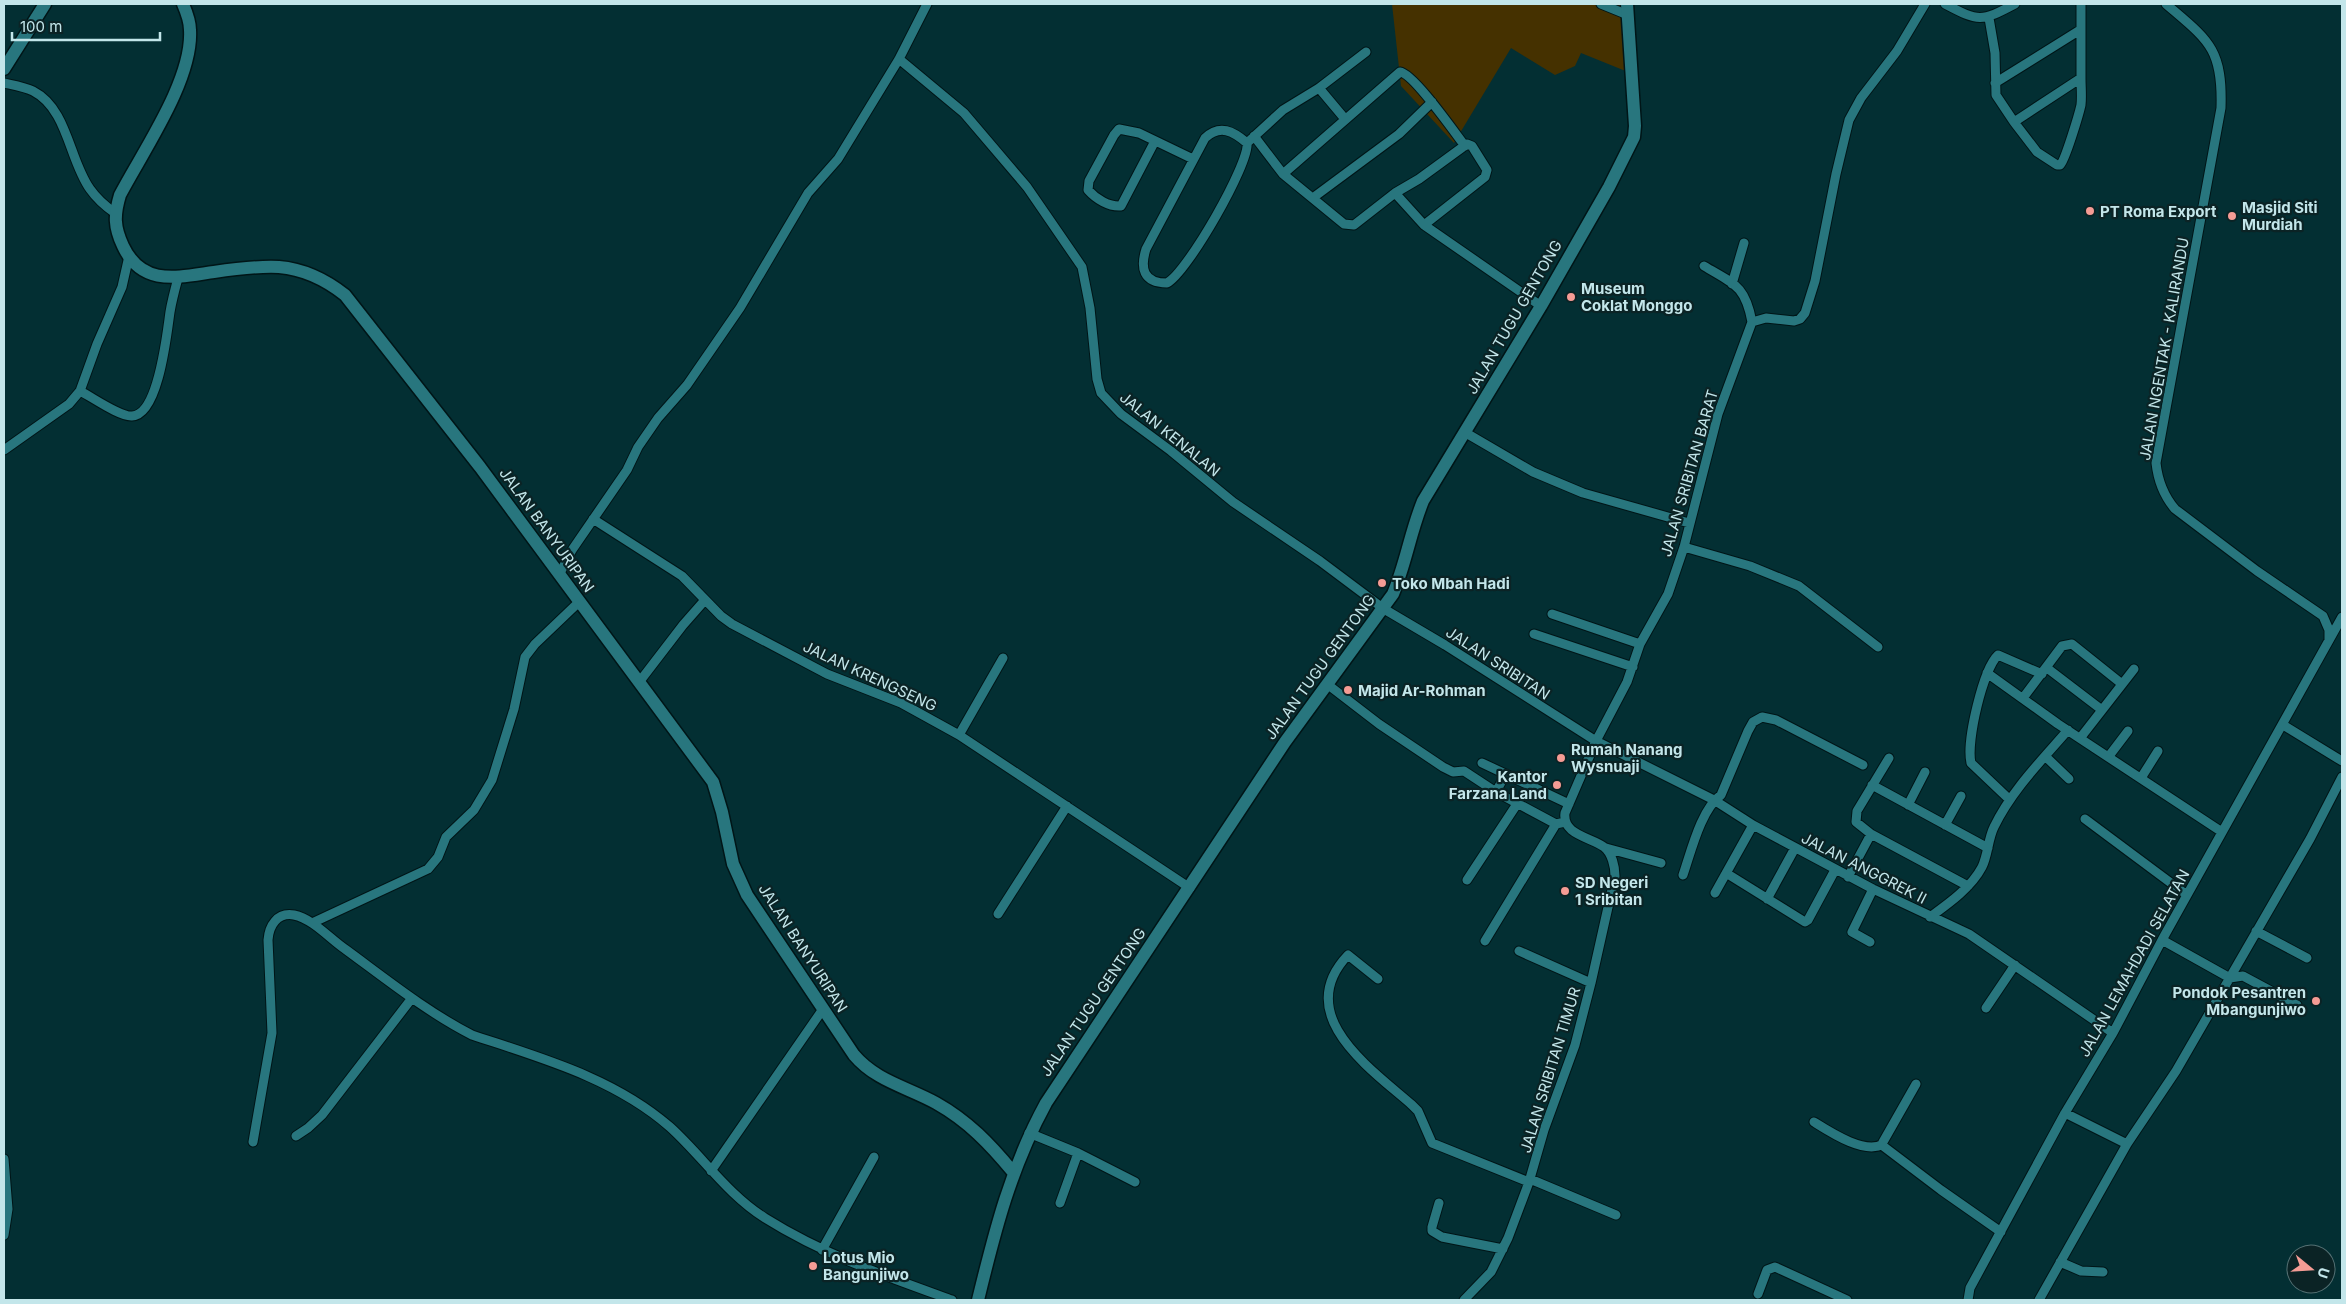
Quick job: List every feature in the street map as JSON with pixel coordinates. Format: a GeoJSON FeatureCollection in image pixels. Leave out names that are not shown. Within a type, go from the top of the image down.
{"type":"FeatureCollection","features":[{"type":"Feature","properties":{"kind":"street"},"geometry":{"type":"LineString","coordinates":[[4,68],[45,4]]}},
{"type":"Feature","properties":{"kind":"street","name":"JALAN BANYURIPAN"},"geometry":{"type":"LineString","coordinates":[[183,4],[190,28],[189,46],[176,90],[120,195],[115,213],[118,235],[129,256],[147,272],[157,276],[178,278],[223,270],[279,267],[315,276],[334,286],[345,295],[419,389],[640,681],[713,782],[722,812],[733,864],[747,895],[854,1055],[865,1068],[877,1076],[936,1103],[968,1123],[987,1141],[1013,1172]]}},
{"type":"Feature","properties":{"kind":"street"},"geometry":{"type":"LineString","coordinates":[[559,574],[572,550],[627,470],[638,447],[658,418],[687,386],[740,308],[808,193],[838,159],[899,58],[927,4]]}},
{"type":"Feature","properties":{"kind":"street"},"geometry":{"type":"LineString","coordinates":[[1601,4],[1627,9]]}},
{"type":"Feature","properties":{"kind":"street"},"geometry":{"type":"LineString","coordinates":[[1704,266],[1742,292],[1748,303],[1752,322],[1766,318],[1794,321],[1800,319],[1805,313],[1815,281],[1836,174],[1849,120],[1860,98],[1897,51],[1925,4]]}},
{"type":"Feature","properties":{"kind":"street"},"geometry":{"type":"LineString","coordinates":[[1944,4],[1964,14],[1989,18],[2015,4]]}},
{"type":"Feature","properties":{"kind":"street"},"geometry":{"type":"LineString","coordinates":[[1989,18],[1995,53],[1996,96],[2037,152],[2060,165],[2064,160],[2081,104],[2081,4]]}},
{"type":"Feature","properties":{"kind":"street","name":"JALAN NGENTAK - KALIRANDU"},"geometry":{"type":"LineString","coordinates":[[2166,4],[2200,33],[2211,46],[2218,64],[2222,91],[2222,108],[2156,463],[2157,477],[2167,500],[2175,509],[2257,571],[2323,616],[2329,630],[2329,640]]}},
{"type":"Feature","properties":{"kind":"street","name":"JALAN TUGU GENTONG"},"geometry":{"type":"LineString","coordinates":[[978,1300],[1013,1172],[1030,1133],[1063,1073],[1106,1014],[1285,742],[1384,608],[1400,579],[1412,526],[1423,501],[1466,433],[1609,187],[1634,137],[1635,126],[1627,9]]}},
{"type":"Feature","properties":{"kind":"street"},"geometry":{"type":"LineString","coordinates":[[1995,83],[2080,30]]}},
{"type":"Feature","properties":{"kind":"street"},"geometry":{"type":"LineString","coordinates":[[1366,52],[1319,88],[1284,110],[1250,139],[1241,169],[1208,230],[1178,275],[1170,283],[1162,283],[1144,272],[1143,259],[1146,249],[1193,159],[1206,138],[1215,130],[1220,129],[1250,139],[1283,174],[1314,197],[1344,224],[1351,226],[1395,193],[1419,179],[1464,146],[1468,144],[1472,146],[1487,173],[1424,224]]}},
{"type":"Feature","properties":{"kind":"street","name":"JALAN KENALAN"},"geometry":{"type":"LineString","coordinates":[[899,58],[964,113],[1027,187],[1082,267],[1090,308],[1097,379],[1101,393],[1108,402],[1219,491],[1384,608]]}},
{"type":"Feature","properties":{"kind":"street"},"geometry":{"type":"LineString","coordinates":[[1283,174],[1400,72],[1407,74],[1432,102],[1464,146]]}},
{"type":"Feature","properties":{"kind":"street"},"geometry":{"type":"LineString","coordinates":[[2014,122],[2081,78]]}},
{"type":"Feature","properties":{"kind":"street"},"geometry":{"type":"LineString","coordinates":[[4,83],[32,90],[45,99],[64,130],[76,162],[90,189],[102,204],[115,213]]}},
{"type":"Feature","properties":{"kind":"street"},"geometry":{"type":"LineString","coordinates":[[1319,88],[1346,120]]}},
{"type":"Feature","properties":{"kind":"street"},"geometry":{"type":"LineString","coordinates":[[1314,197],[1399,134],[1432,102]]}},
{"type":"Feature","properties":{"kind":"street"},"geometry":{"type":"LineString","coordinates":[[1155,141],[1122,206],[1106,203],[1088,190],[1089,181],[1119,129],[1130,130],[1155,141],[1193,159]]}},
{"type":"Feature","properties":{"kind":"street"},"geometry":{"type":"LineString","coordinates":[[1395,193],[1424,224],[1541,306]]}},
{"type":"Feature","properties":{"kind":"street"},"geometry":{"type":"LineString","coordinates":[[1732,284],[1744,242]]}},
{"type":"Feature","properties":{"kind":"street"},"geometry":{"type":"LineString","coordinates":[[4,450],[69,404],[80,390],[122,287],[129,256]]}},
{"type":"Feature","properties":{"kind":"street"},"geometry":{"type":"LineString","coordinates":[[80,390],[123,415],[135,416],[141,412],[154,390],[162,366],[178,278]]}},
{"type":"Feature","properties":{"kind":"street","name":"JALAN SRIBITAN BARAT"},"geometry":{"type":"LineString","coordinates":[[1596,741],[1615,707],[1633,667],[1640,644],[1668,594],[1684,547],[1718,414],[1752,322]]}},
{"type":"Feature","properties":{"kind":"street"},"geometry":{"type":"LineString","coordinates":[[1466,433],[1533,472],[1583,493],[1690,523]]}},
{"type":"Feature","properties":{"kind":"street","name":"JALAN KRENGSENG"},"geometry":{"type":"LineString","coordinates":[[593,519],[682,576],[721,616],[827,674],[901,703],[959,735],[1190,888]]}},
{"type":"Feature","properties":{"kind":"street"},"geometry":{"type":"LineString","coordinates":[[1684,547],[1750,566],[1798,586],[1878,647]]}},
{"type":"Feature","properties":{"kind":"street"},"geometry":{"type":"LineString","coordinates":[[640,681],[683,625],[705,600]]}},
{"type":"Feature","properties":{"kind":"street"},"geometry":{"type":"LineString","coordinates":[[312,923],[428,868],[438,857],[446,837],[474,810],[492,780],[514,708],[526,657],[535,644],[579,602]]}},
{"type":"Feature","properties":{"kind":"street","name":"JALAN SRIBITAN"},"geometry":{"type":"LineString","coordinates":[[1384,608],[1596,741]]}},
{"type":"Feature","properties":{"kind":"street"},"geometry":{"type":"LineString","coordinates":[[1552,614],[1640,644]]}},
{"type":"Feature","properties":{"kind":"street","name":"JALAN LEMAHDADI SELATAN"},"geometry":{"type":"LineString","coordinates":[[1968,1300],[1970,1288],[2065,1113],[2113,1033],[2162,940],[2342,617]]}},
{"type":"Feature","properties":{"kind":"street"},"geometry":{"type":"LineString","coordinates":[[1534,634],[1633,667]]}},
{"type":"Feature","properties":{"kind":"street"},"geometry":{"type":"LineString","coordinates":[[2023,698],[2062,646],[2072,644],[2122,684]]}},
{"type":"Feature","properties":{"kind":"street"},"geometry":{"type":"LineString","coordinates":[[2010,800],[1978,770],[1970,758],[1974,723],[1987,673],[1998,655],[2045,671],[2102,710]]}},
{"type":"Feature","properties":{"kind":"street"},"geometry":{"type":"LineString","coordinates":[[959,735],[1003,658]]}},
{"type":"Feature","properties":{"kind":"street"},"geometry":{"type":"LineString","coordinates":[[2081,737],[2134,669]]}},
{"type":"Feature","properties":{"kind":"street"},"geometry":{"type":"LineString","coordinates":[[1987,673],[2068,730],[2222,832]]}},
{"type":"Feature","properties":{"kind":"street"},"geometry":{"type":"LineString","coordinates":[[1326,684],[1379,724],[1443,767],[1453,772],[1464,771],[1496,792],[1556,824],[1565,822]]}},
{"type":"Feature","properties":{"kind":"street"},"geometry":{"type":"LineString","coordinates":[[1683,875],[1704,818],[1714,800],[1721,795],[1753,722],[1762,717],[1776,720],[1863,766]]}},
{"type":"Feature","properties":{"kind":"street"},"geometry":{"type":"LineString","coordinates":[[2283,725],[2342,761]]}},
{"type":"Feature","properties":{"kind":"street"},"geometry":{"type":"LineString","coordinates":[[1930,917],[1968,886],[1982,867],[1993,828],[2010,800],[2068,730]]}},
{"type":"Feature","properties":{"kind":"street"},"geometry":{"type":"LineString","coordinates":[[2109,756],[2128,732]]}},
{"type":"Feature","properties":{"kind":"street"},"geometry":{"type":"LineString","coordinates":[[1596,741],[1565,813],[1565,822],[1574,832],[1606,848],[1661,863]]}},
{"type":"Feature","properties":{"kind":"street","name":"JALAN ANGGREK II"},"geometry":{"type":"LineString","coordinates":[[1596,741],[1714,800],[1753,825],[1848,877],[1969,934],[2113,1033]]}},
{"type":"Feature","properties":{"kind":"street"},"geometry":{"type":"LineString","coordinates":[[2140,778],[2158,752]]}},
{"type":"Feature","properties":{"kind":"street"},"geometry":{"type":"LineString","coordinates":[[2045,756],[2069,779]]}},
{"type":"Feature","properties":{"kind":"street"},"geometry":{"type":"LineString","coordinates":[[1890,758],[1872,785],[1856,815],[1856,822],[1871,834],[1968,886]]}},
{"type":"Feature","properties":{"kind":"street"},"geometry":{"type":"LineString","coordinates":[[1482,763],[1569,804]]}},
{"type":"Feature","properties":{"kind":"street"},"geometry":{"type":"LineString","coordinates":[[1908,805],[1925,772]]}},
{"type":"Feature","properties":{"kind":"street"},"geometry":{"type":"LineString","coordinates":[[1496,792],[1505,774]]}},
{"type":"Feature","properties":{"kind":"street"},"geometry":{"type":"LineString","coordinates":[[2039,1300],[2127,1144],[2176,1071],[2230,978],[2310,839],[2342,777]]}},
{"type":"Feature","properties":{"kind":"street"},"geometry":{"type":"LineString","coordinates":[[1872,785],[1988,848]]}},
{"type":"Feature","properties":{"kind":"street"},"geometry":{"type":"LineString","coordinates":[[1945,825],[1961,796]]}},
{"type":"Feature","properties":{"kind":"street"},"geometry":{"type":"LineString","coordinates":[[1467,880],[1517,804]]}},
{"type":"Feature","properties":{"kind":"street"},"geometry":{"type":"LineString","coordinates":[[998,914],[1066,806]]}},
{"type":"Feature","properties":{"kind":"street"},"geometry":{"type":"LineString","coordinates":[[2085,819],[2187,896]]}},
{"type":"Feature","properties":{"kind":"street"},"geometry":{"type":"LineString","coordinates":[[1485,941],[1556,824]]}},
{"type":"Feature","properties":{"kind":"street"},"geometry":{"type":"LineString","coordinates":[[1715,893],[1753,825]]}},
{"type":"Feature","properties":{"kind":"street"},"geometry":{"type":"LineString","coordinates":[[1848,877],[1871,834]]}},
{"type":"Feature","properties":{"kind":"street","name":"JALAN SRIBITAN TIMUR"},"geometry":{"type":"LineString","coordinates":[[1464,1300],[1491,1272],[1503,1249],[1530,1180],[1544,1130],[1575,1045],[1615,876],[1614,865],[1606,848]]}},
{"type":"Feature","properties":{"kind":"street"},"geometry":{"type":"LineString","coordinates":[[1766,899],[1795,848]]}},
{"type":"Feature","properties":{"kind":"street"},"geometry":{"type":"LineString","coordinates":[[1726,874],[1804,922],[1808,920],[1836,870]]}},
{"type":"Feature","properties":{"kind":"street"},"geometry":{"type":"LineString","coordinates":[[1870,942],[1852,932],[1873,889]]}},
{"type":"Feature","properties":{"kind":"street"},"geometry":{"type":"LineString","coordinates":[[253,1142],[272,1033],[269,929],[273,922],[285,915],[300,917],[312,923],[412,998],[472,1036],[590,1076],[642,1107],[669,1126],[732,1194],[764,1217],[845,1261],[952,1300]]}},
{"type":"Feature","properties":{"kind":"street"},"geometry":{"type":"LineString","coordinates":[[2256,931],[2307,958]]}},
{"type":"Feature","properties":{"kind":"street"},"geometry":{"type":"LineString","coordinates":[[2162,940],[2230,978],[2243,976],[2297,1005]]}},
{"type":"Feature","properties":{"kind":"street"},"geometry":{"type":"LineString","coordinates":[[1519,952],[1591,983]]}},
{"type":"Feature","properties":{"kind":"street"},"geometry":{"type":"LineString","coordinates":[[1378,979],[1348,955],[1333,978],[1329,999],[1332,1019],[1353,1053],[1412,1105],[1420,1116],[1432,1143],[1616,1215]]}},
{"type":"Feature","properties":{"kind":"street"},"geometry":{"type":"LineString","coordinates":[[1986,1008],[2015,965]]}},
{"type":"Feature","properties":{"kind":"street"},"geometry":{"type":"LineString","coordinates":[[296,1136],[322,1115],[412,998]]}},
{"type":"Feature","properties":{"kind":"street"},"geometry":{"type":"LineString","coordinates":[[711,1171],[823,1008]]}},
{"type":"Feature","properties":{"kind":"street"},"geometry":{"type":"LineString","coordinates":[[1814,1122],[1836,1136],[1871,1148],[1883,1144],[1916,1084]]}},
{"type":"Feature","properties":{"kind":"street"},"geometry":{"type":"LineString","coordinates":[[2065,1113],[2127,1144]]}},
{"type":"Feature","properties":{"kind":"street"},"geometry":{"type":"LineString","coordinates":[[1030,1133],[1078,1153],[1135,1182]]}},
{"type":"Feature","properties":{"kind":"street"},"geometry":{"type":"LineString","coordinates":[[1883,1144],[1941,1190],[2001,1232]]}},
{"type":"Feature","properties":{"kind":"street"},"geometry":{"type":"LineString","coordinates":[[1060,1203],[1078,1153]]}},
{"type":"Feature","properties":{"kind":"street"},"geometry":{"type":"LineString","coordinates":[[822,1250],[874,1157]]}},
{"type":"Feature","properties":{"kind":"street"},"geometry":{"type":"LineString","coordinates":[[4,1160],[8,1209],[4,1235]]}},
{"type":"Feature","properties":{"kind":"street"},"geometry":{"type":"LineString","coordinates":[[1439,1203],[1432,1227],[1432,1231],[1435,1234],[1503,1249]]}},
{"type":"Feature","properties":{"kind":"street"},"geometry":{"type":"LineString","coordinates":[[2060,1262],[2081,1272],[2103,1272]]}},
{"type":"Feature","properties":{"kind":"street"},"geometry":{"type":"LineString","coordinates":[[1758,1294],[1768,1270],[1775,1267],[1847,1300]]}},
{"type":"Feature","properties":{"kind":"shaded area"},"geometry":{"type":"Polygon","coordinates":[[[1392,4],[1624,4],[1628,72],[1581,53],[1575,66],[1555,75],[1511,48],[1454,143],[1401,86],[1392,4]]]}},
{"type":"Feature","properties":{"kind":"place","name":"PT Roma Export"},"geometry":{"type":"Point","coordinates":[2090,211]}},
{"type":"Feature","properties":{"kind":"place","name":"Masjid Siti Murdiah"},"geometry":{"type":"Point","coordinates":[2232,216]}},
{"type":"Feature","properties":{"kind":"place","name":"Museum Coklat Monggo"},"geometry":{"type":"Point","coordinates":[1571,297]}},
{"type":"Feature","properties":{"kind":"place","name":"Toko Mbah Hadi"},"geometry":{"type":"Point","coordinates":[1382,583]}},
{"type":"Feature","properties":{"kind":"place","name":"Majid Ar-Rohman"},"geometry":{"type":"Point","coordinates":[1348,690]}},
{"type":"Feature","properties":{"kind":"place","name":"Rumah Nanang Wysnuaji"},"geometry":{"type":"Point","coordinates":[1561,758]}},
{"type":"Feature","properties":{"kind":"place","name":"Kantor Farzana Land"},"geometry":{"type":"Point","coordinates":[1557,785]}},
{"type":"Feature","properties":{"kind":"place","name":"SD Negeri 1 Sribitan"},"geometry":{"type":"Point","coordinates":[1565,891]}},
{"type":"Feature","properties":{"kind":"place","name":"Pondok Pesantren Mbangunjiwo"},"geometry":{"type":"Point","coordinates":[2316,1001]}},
{"type":"Feature","properties":{"kind":"place","name":"Lotus Mio Bangunjiwo"},"geometry":{"type":"Point","coordinates":[813,1266]}}]}
